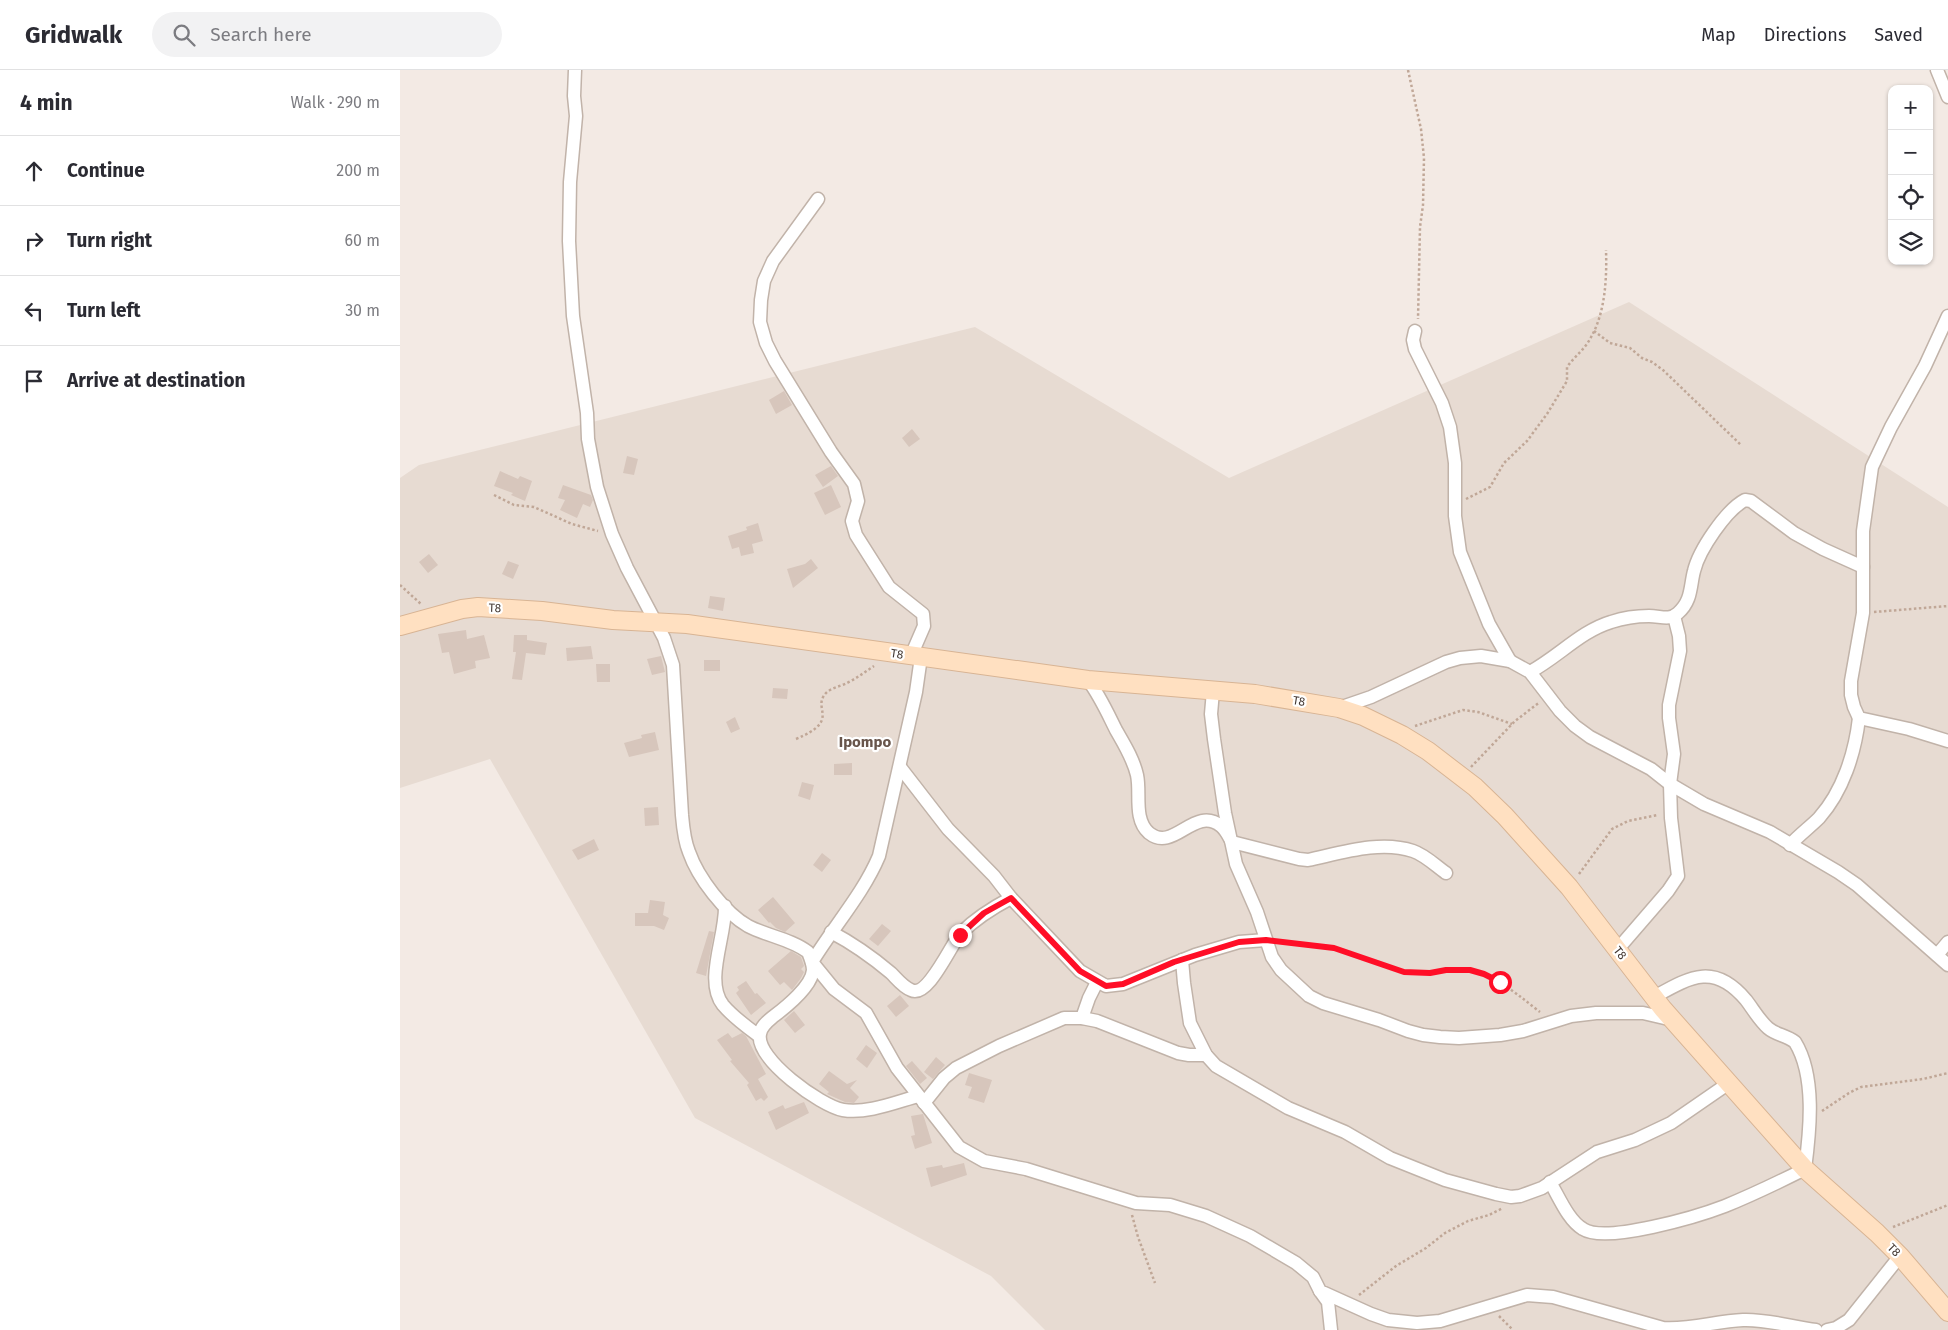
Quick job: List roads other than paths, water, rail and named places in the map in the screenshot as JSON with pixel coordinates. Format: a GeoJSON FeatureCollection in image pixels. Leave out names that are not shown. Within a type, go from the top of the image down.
{"type":"FeatureCollection","features":[{"type":"Feature","properties":{"kind":"street"},"geometry":{"type":"LineString","coordinates":[[576,70],[574,96],[576,116],[572,140],[569,209],[573,316],[593,473],[600,501],[612,534],[654,622],[664,638],[673,664],[684,834],[689,853],[710,890],[736,917],[748,926],[800,946],[808,952],[812,962],[813,971],[806,985],[761,1028],[759,1036]]}},
{"type":"Feature","properties":{"kind":"street"},"geometry":{"type":"LineString","coordinates":[[1937,70],[1948,97]]}},
{"type":"Feature","properties":{"kind":"street"},"geometry":{"type":"LineString","coordinates":[[812,962],[855,900],[872,872],[879,856],[916,692],[916,656],[924,626],[923,614],[889,587],[861,543],[852,521],[858,501],[854,484],[831,452],[775,361],[766,342],[760,322],[764,281],[773,261],[818,198]]}},
{"type":"Feature","properties":{"kind":"street"},"geometry":{"type":"LineString","coordinates":[[1790,845],[1820,816],[1831,801],[1843,778],[1856,744],[1860,718],[1854,707],[1851,695],[1851,681],[1863,613],[1862,567],[1865,509],[1872,467],[1891,427],[1926,366],[1948,316]]}},
{"type":"Feature","properties":{"kind":"street"},"geometry":{"type":"LineString","coordinates":[[1416,331],[1415,349],[1442,403],[1450,426],[1455,464],[1455,516],[1460,552],[1489,624],[1510,661]]}},
{"type":"Feature","properties":{"kind":"street"},"geometry":{"type":"LineString","coordinates":[[1530,672],[1542,666],[1595,628],[1613,621],[1650,616],[1666,619],[1674,616],[1680,611],[1691,591],[1694,570],[1700,554],[1728,516],[1745,500],[1751,501],[1794,533],[1862,567]]}},
{"type":"Feature","properties":{"kind":"street","name":"T8"},"geometry":{"type":"LineString","coordinates":[[400,626],[462,609],[499,608],[614,620],[688,624],[1088,680],[1254,694],[1339,708],[1363,716],[1398,733],[1428,751],[1475,787],[1505,816],[1569,888],[1673,1020],[1805,1169],[1877,1233],[1900,1256],[1948,1312]]}},
{"type":"Feature","properties":{"kind":"street"},"geometry":{"type":"LineString","coordinates":[[1617,950],[1668,891],[1678,876],[1671,813],[1670,784],[1674,754],[1669,706],[1680,651],[1679,636],[1674,616]]}},
{"type":"Feature","properties":{"kind":"street"},"geometry":{"type":"LineString","coordinates":[[1339,708],[1371,697],[1446,662],[1460,658],[1481,656],[1510,661],[1530,672],[1574,726],[1610,748],[1651,769],[1670,784],[1704,804],[1770,832],[1838,872],[1857,885],[1948,966]]}},
{"type":"Feature","properties":{"kind":"street"},"geometry":{"type":"LineString","coordinates":[[1088,680],[1108,711],[1134,764],[1138,777],[1139,816],[1148,832],[1160,839],[1168,839],[1198,821],[1206,820],[1222,827],[1232,842],[1299,859],[1308,860],[1358,850],[1394,848],[1413,851],[1446,873]]}},
{"type":"Feature","properties":{"kind":"street"},"geometry":{"type":"LineString","coordinates":[[1213,690],[1211,714],[1214,739],[1225,813],[1236,864],[1257,912],[1272,957],[1281,970],[1309,996],[1322,1003],[1379,1020],[1423,1036],[1459,1038],[1500,1035],[1523,1031],[1579,1015],[1626,1012],[1643,1013],[1673,1020]]}},
{"type":"Feature","properties":{"kind":"street"},"geometry":{"type":"LineString","coordinates":[[1860,718],[1909,729],[1948,741]]}},
{"type":"Feature","properties":{"kind":"street"},"geometry":{"type":"LineString","coordinates":[[900,767],[948,829],[994,876],[1011,898],[1080,971],[1097,982],[1112,986],[1123,984],[1182,960],[1239,942],[1266,940]]}},
{"type":"Feature","properties":{"kind":"street"},"geometry":{"type":"LineString","coordinates":[[831,932],[868,955],[913,992],[919,991],[927,986],[952,946],[970,925],[984,913],[1011,898]]}},
{"type":"Feature","properties":{"kind":"street"},"geometry":{"type":"LineString","coordinates":[[725,906],[726,920],[714,975],[715,987],[723,1005],[759,1036],[766,1052],[785,1075],[830,1105],[843,1110],[921,1100],[950,1072],[973,1058],[1064,1018],[1082,1018],[1098,1021],[1178,1053],[1206,1055]]}},
{"type":"Feature","properties":{"kind":"street"},"geometry":{"type":"LineString","coordinates":[[1937,955],[1948,942]]}},
{"type":"Feature","properties":{"kind":"street"},"geometry":{"type":"LineString","coordinates":[[1182,960],[1190,1023],[1206,1055],[1216,1066],[1288,1108],[1345,1132],[1390,1158],[1462,1186],[1496,1194],[1516,1196],[1542,1188],[1597,1152],[1635,1140],[1666,1126],[1729,1083]]}},
{"type":"Feature","properties":{"kind":"street"},"geometry":{"type":"LineString","coordinates":[[812,962],[834,989],[866,1014],[897,1068],[959,1147],[984,1161],[1026,1169],[1130,1201],[1187,1209],[1233,1227],[1296,1263],[1313,1277],[1328,1302],[1331,1330]]}},
{"type":"Feature","properties":{"kind":"street"},"geometry":{"type":"LineString","coordinates":[[1550,1182],[1568,1212],[1583,1229],[1606,1234],[1648,1228],[1723,1207],[1805,1169],[1810,1118],[1807,1075],[1805,1063],[1795,1042],[1778,1035],[1767,1027],[1746,1000],[1731,985],[1720,979],[1705,976],[1691,978],[1654,997]]}},
{"type":"Feature","properties":{"kind":"street"},"geometry":{"type":"LineString","coordinates":[[1082,1018],[1088,998],[1097,982]]}},
{"type":"Feature","properties":{"kind":"street"},"geometry":{"type":"LineString","coordinates":[[1827,1330],[1836,1328],[1849,1320],[1900,1256]]}},
{"type":"Feature","properties":{"kind":"street"},"geometry":{"type":"LineString","coordinates":[[1320,1291],[1388,1320],[1417,1323],[1440,1321],[1527,1295],[1539,1295],[1553,1297],[1663,1328],[1678,1329],[1727,1321],[1746,1320],[1816,1330]]}},
{"type":"Feature","properties":{"kind":"district","name":"Ipompo"},"geometry":{"type":"Point","coordinates":[865,742]}}]}
